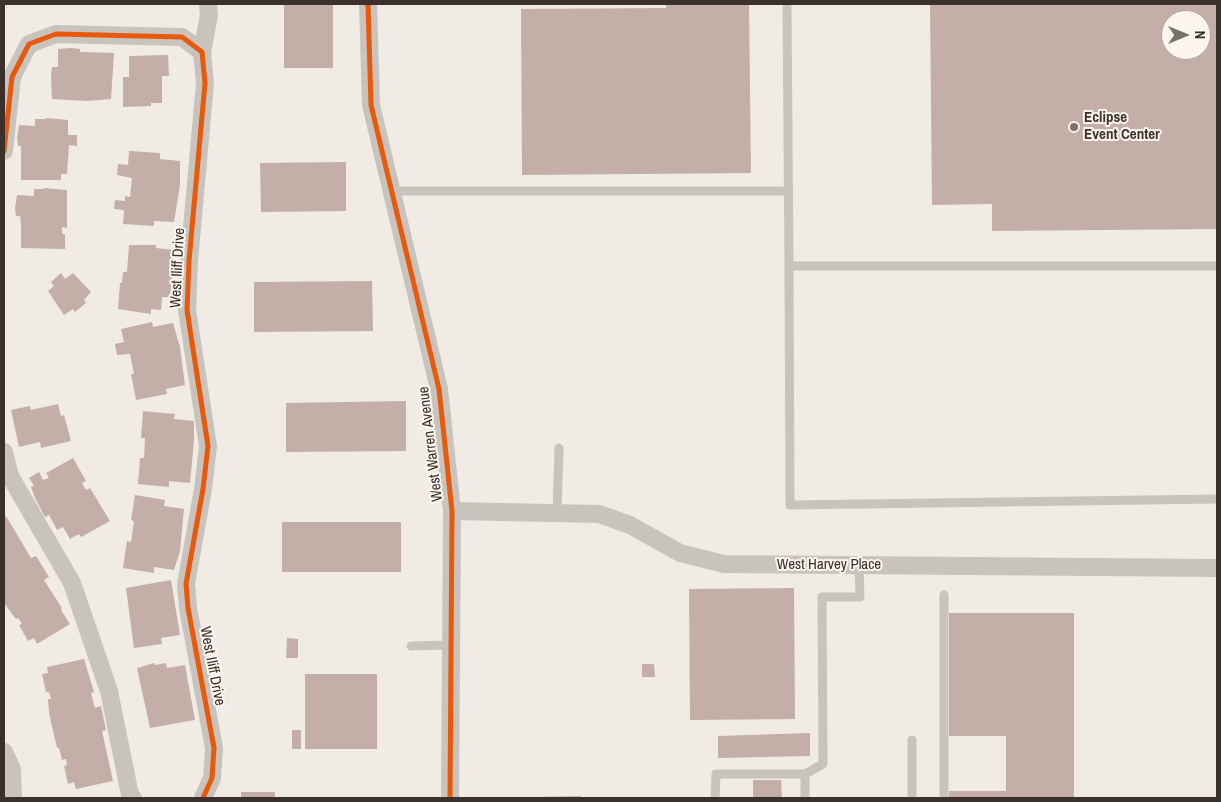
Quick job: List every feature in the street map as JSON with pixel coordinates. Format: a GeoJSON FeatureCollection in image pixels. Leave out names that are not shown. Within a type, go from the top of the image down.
{"type":"FeatureCollection","features":[{"type":"Feature","properties":{"kind":"street","name":"West Iliff Drive"},"geometry":{"type":"LineString","coordinates":[[203,798],[212,778],[214,748],[188,608],[186,584],[203,489],[208,446],[187,310],[189,261],[205,83],[202,52],[208,4]]}},
{"type":"Feature","properties":{"kind":"street","name":"West Warren Avenue"},"geometry":{"type":"LineString","coordinates":[[368,4],[372,105],[439,389],[452,511],[450,798]]}},
{"type":"Feature","properties":{"kind":"street"},"geometry":{"type":"LineString","coordinates":[[4,151],[12,77],[29,44],[56,34],[182,37],[202,52]]}},
{"type":"Feature","properties":{"kind":"street"},"geometry":{"type":"LineString","coordinates":[[4,452],[10,476],[72,583],[109,691],[130,795],[133,798]]}},
{"type":"Feature","properties":{"kind":"street","name":"West Harvey Place"},"geometry":{"type":"LineString","coordinates":[[452,511],[599,514],[630,524],[680,553],[724,564],[1217,568]]}},
{"type":"Feature","properties":{"kind":"street"},"geometry":{"type":"LineString","coordinates":[[4,752],[12,769],[13,798]]}},
{"type":"Feature","properties":{"kind":"lane"},"geometry":{"type":"LineString","coordinates":[[787,4],[790,505],[1217,499]]}},
{"type":"Feature","properties":{"kind":"lane"},"geometry":{"type":"LineString","coordinates":[[392,191],[788,191]]}},
{"type":"Feature","properties":{"kind":"lane"},"geometry":{"type":"LineString","coordinates":[[789,266],[1217,266]]}},
{"type":"Feature","properties":{"kind":"lane"},"geometry":{"type":"LineString","coordinates":[[557,514],[559,448]]}},
{"type":"Feature","properties":{"kind":"lane"},"geometry":{"type":"LineString","coordinates":[[716,798],[716,774],[805,774],[822,764],[822,597],[860,597],[859,565]]}},
{"type":"Feature","properties":{"kind":"lane"},"geometry":{"type":"LineString","coordinates":[[944,595],[944,798]]}},
{"type":"Feature","properties":{"kind":"lane"},"geometry":{"type":"LineString","coordinates":[[411,646],[451,645]]}},
{"type":"Feature","properties":{"kind":"lane"},"geometry":{"type":"LineString","coordinates":[[912,740],[912,798]]}},
{"type":"Feature","properties":{"kind":"lane"},"geometry":{"type":"LineString","coordinates":[[805,774],[805,798]]}},
{"type":"Feature","properties":{"kind":"building"},"geometry":{"type":"Polygon","coordinates":[[[284,4],[333,4],[333,68],[284,68],[284,4]]]}},
{"type":"Feature","properties":{"kind":"building"},"geometry":{"type":"Polygon","coordinates":[[[666,4],[749,4],[751,173],[522,175],[521,9],[666,8],[666,4]]]}},
{"type":"Feature","properties":{"kind":"building","name":"Eclipse Event Center"},"geometry":{"type":"Polygon","coordinates":[[[1217,4],[1217,229],[992,231],[992,204],[932,205],[930,5],[1217,4]]]}},
{"type":"Feature","properties":{"kind":"building"},"geometry":{"type":"Polygon","coordinates":[[[58,49],[80,49],[80,52],[114,53],[111,99],[87,101],[52,99],[52,67],[58,67],[58,49]]]}},
{"type":"Feature","properties":{"kind":"building"},"geometry":{"type":"Polygon","coordinates":[[[168,55],[169,76],[162,76],[162,103],[151,103],[151,106],[123,107],[123,77],[129,77],[129,56],[168,55]]]}},
{"type":"Feature","properties":{"kind":"building"},"geometry":{"type":"Polygon","coordinates":[[[35,119],[68,120],[68,135],[77,135],[77,146],[69,145],[67,174],[61,174],[61,180],[21,180],[21,146],[18,146],[17,138],[19,125],[35,126],[35,119]]]}},
{"type":"Feature","properties":{"kind":"building"},"geometry":{"type":"Polygon","coordinates":[[[129,151],[160,153],[160,159],[180,161],[180,185],[174,222],[154,221],[154,226],[123,224],[124,210],[114,209],[115,200],[125,201],[125,196],[130,197],[132,178],[117,175],[118,164],[128,165],[129,151]]]}},
{"type":"Feature","properties":{"kind":"building"},"geometry":{"type":"Polygon","coordinates":[[[346,162],[346,211],[261,212],[260,163],[346,162]]]}},
{"type":"Feature","properties":{"kind":"building"},"geometry":{"type":"Polygon","coordinates":[[[34,189],[67,190],[67,228],[62,227],[62,234],[65,234],[65,249],[21,248],[20,216],[16,216],[15,208],[17,195],[34,196],[34,189]]]}},
{"type":"Feature","properties":{"kind":"building"},"geometry":{"type":"Polygon","coordinates":[[[129,245],[156,245],[156,248],[174,250],[170,297],[162,297],[161,310],[151,309],[151,314],[118,309],[120,283],[122,283],[123,272],[127,272],[129,245]]]}},
{"type":"Feature","properties":{"kind":"building"},"geometry":{"type":"Polygon","coordinates":[[[61,273],[65,279],[73,273],[91,292],[84,300],[86,303],[75,312],[73,309],[64,315],[48,291],[54,286],[51,282],[61,273]]]}},
{"type":"Feature","properties":{"kind":"building"},"geometry":{"type":"Polygon","coordinates":[[[372,281],[373,331],[254,332],[254,282],[372,281]]]}},
{"type":"Feature","properties":{"kind":"building"},"geometry":{"type":"Polygon","coordinates":[[[152,322],[153,327],[173,323],[180,347],[185,385],[166,389],[167,394],[136,400],[131,374],[134,374],[130,354],[117,355],[115,344],[124,342],[121,329],[152,322]]]}},
{"type":"Feature","properties":{"kind":"building"},"geometry":{"type":"Polygon","coordinates":[[[406,401],[406,451],[286,452],[286,403],[406,401]]]}},
{"type":"Feature","properties":{"kind":"building"},"geometry":{"type":"Polygon","coordinates":[[[58,404],[61,416],[64,415],[71,441],[41,448],[40,442],[19,447],[11,410],[30,406],[31,410],[58,404]]]}},
{"type":"Feature","properties":{"kind":"building"},"geometry":{"type":"Polygon","coordinates":[[[143,411],[175,414],[174,419],[194,421],[190,483],[169,481],[169,487],[138,484],[140,458],[144,458],[145,438],[141,438],[143,411]]]}},
{"type":"Feature","properties":{"kind":"building"},"geometry":{"type":"Polygon","coordinates":[[[73,458],[86,481],[82,483],[86,490],[90,488],[110,521],[81,537],[79,534],[70,539],[63,527],[57,530],[49,515],[45,517],[35,498],[31,487],[34,486],[29,478],[39,472],[43,480],[49,478],[46,473],[73,458]]]}},
{"type":"Feature","properties":{"kind":"building"},"geometry":{"type":"Polygon","coordinates":[[[135,495],[165,500],[164,506],[184,509],[180,551],[174,570],[154,567],[154,573],[123,568],[127,541],[131,542],[134,521],[131,520],[135,495]]]}},
{"type":"Feature","properties":{"kind":"building"},"geometry":{"type":"Polygon","coordinates":[[[6,516],[31,558],[36,556],[49,577],[44,580],[70,624],[37,644],[34,638],[28,641],[19,625],[22,624],[4,603],[4,517],[6,516]]]}},
{"type":"Feature","properties":{"kind":"building"},"geometry":{"type":"Polygon","coordinates":[[[282,522],[401,522],[401,572],[282,572],[282,522]]]}},
{"type":"Feature","properties":{"kind":"building"},"geometry":{"type":"Polygon","coordinates":[[[171,580],[180,635],[161,638],[162,644],[134,648],[126,588],[171,580]]]}},
{"type":"Feature","properties":{"kind":"building"},"geometry":{"type":"Polygon","coordinates":[[[794,588],[795,719],[690,720],[689,589],[794,588]]]}},
{"type":"Feature","properties":{"kind":"building"},"geometry":{"type":"Polygon","coordinates":[[[949,613],[1074,613],[1074,798],[949,798],[949,791],[1006,791],[1006,736],[949,736],[949,613]]]}},
{"type":"Feature","properties":{"kind":"building"},"geometry":{"type":"Polygon","coordinates":[[[287,638],[298,639],[298,658],[286,658],[287,638]]]}},
{"type":"Feature","properties":{"kind":"building"},"geometry":{"type":"Polygon","coordinates":[[[84,659],[94,692],[91,693],[95,708],[101,706],[106,730],[102,731],[113,781],[76,789],[74,782],[68,784],[64,766],[67,765],[66,759],[62,760],[59,748],[57,748],[49,713],[48,699],[51,699],[49,692],[46,692],[42,674],[48,673],[47,667],[84,659]]]}},
{"type":"Feature","properties":{"kind":"building"},"geometry":{"type":"Polygon","coordinates":[[[154,663],[155,665],[166,663],[167,668],[185,665],[195,720],[150,728],[137,668],[154,663]]]}},
{"type":"Feature","properties":{"kind":"building"},"geometry":{"type":"Polygon","coordinates":[[[642,664],[654,664],[655,677],[642,677],[642,664]]]}},
{"type":"Feature","properties":{"kind":"building"},"geometry":{"type":"Polygon","coordinates":[[[305,674],[377,674],[377,749],[305,749],[305,674]]]}},
{"type":"Feature","properties":{"kind":"building"},"geometry":{"type":"Polygon","coordinates":[[[292,730],[301,730],[301,749],[292,749],[292,730]]]}},
{"type":"Feature","properties":{"kind":"building"},"geometry":{"type":"Polygon","coordinates":[[[810,733],[810,756],[718,758],[718,736],[810,733]]]}},
{"type":"Feature","properties":{"kind":"building"},"geometry":{"type":"Polygon","coordinates":[[[753,780],[781,780],[782,798],[753,798],[753,780]]]}},
{"type":"Feature","properties":{"kind":"building"},"geometry":{"type":"Polygon","coordinates":[[[241,792],[275,792],[275,798],[241,798],[241,792]]]}},
{"type":"Feature","properties":{"kind":"building"},"geometry":{"type":"Polygon","coordinates":[[[581,796],[581,798],[532,798],[532,797],[581,796]]]}},
{"type":"Feature","properties":{"kind":"cycle path"},"geometry":{"type":"LineString","coordinates":[[368,4],[371,105],[439,389],[452,511],[450,798]]}},
{"type":"Feature","properties":{"kind":"cycle path"},"geometry":{"type":"LineString","coordinates":[[4,151],[12,77],[29,44],[56,34],[182,37],[202,52],[205,83],[189,261],[187,310],[208,446],[203,489],[186,584],[188,608],[214,748],[212,778],[203,798]]}},
{"type":"Feature","properties":{"kind":"place","name":"Eclipse Event Center"},"geometry":{"type":"Point","coordinates":[1074,127]}}]}
